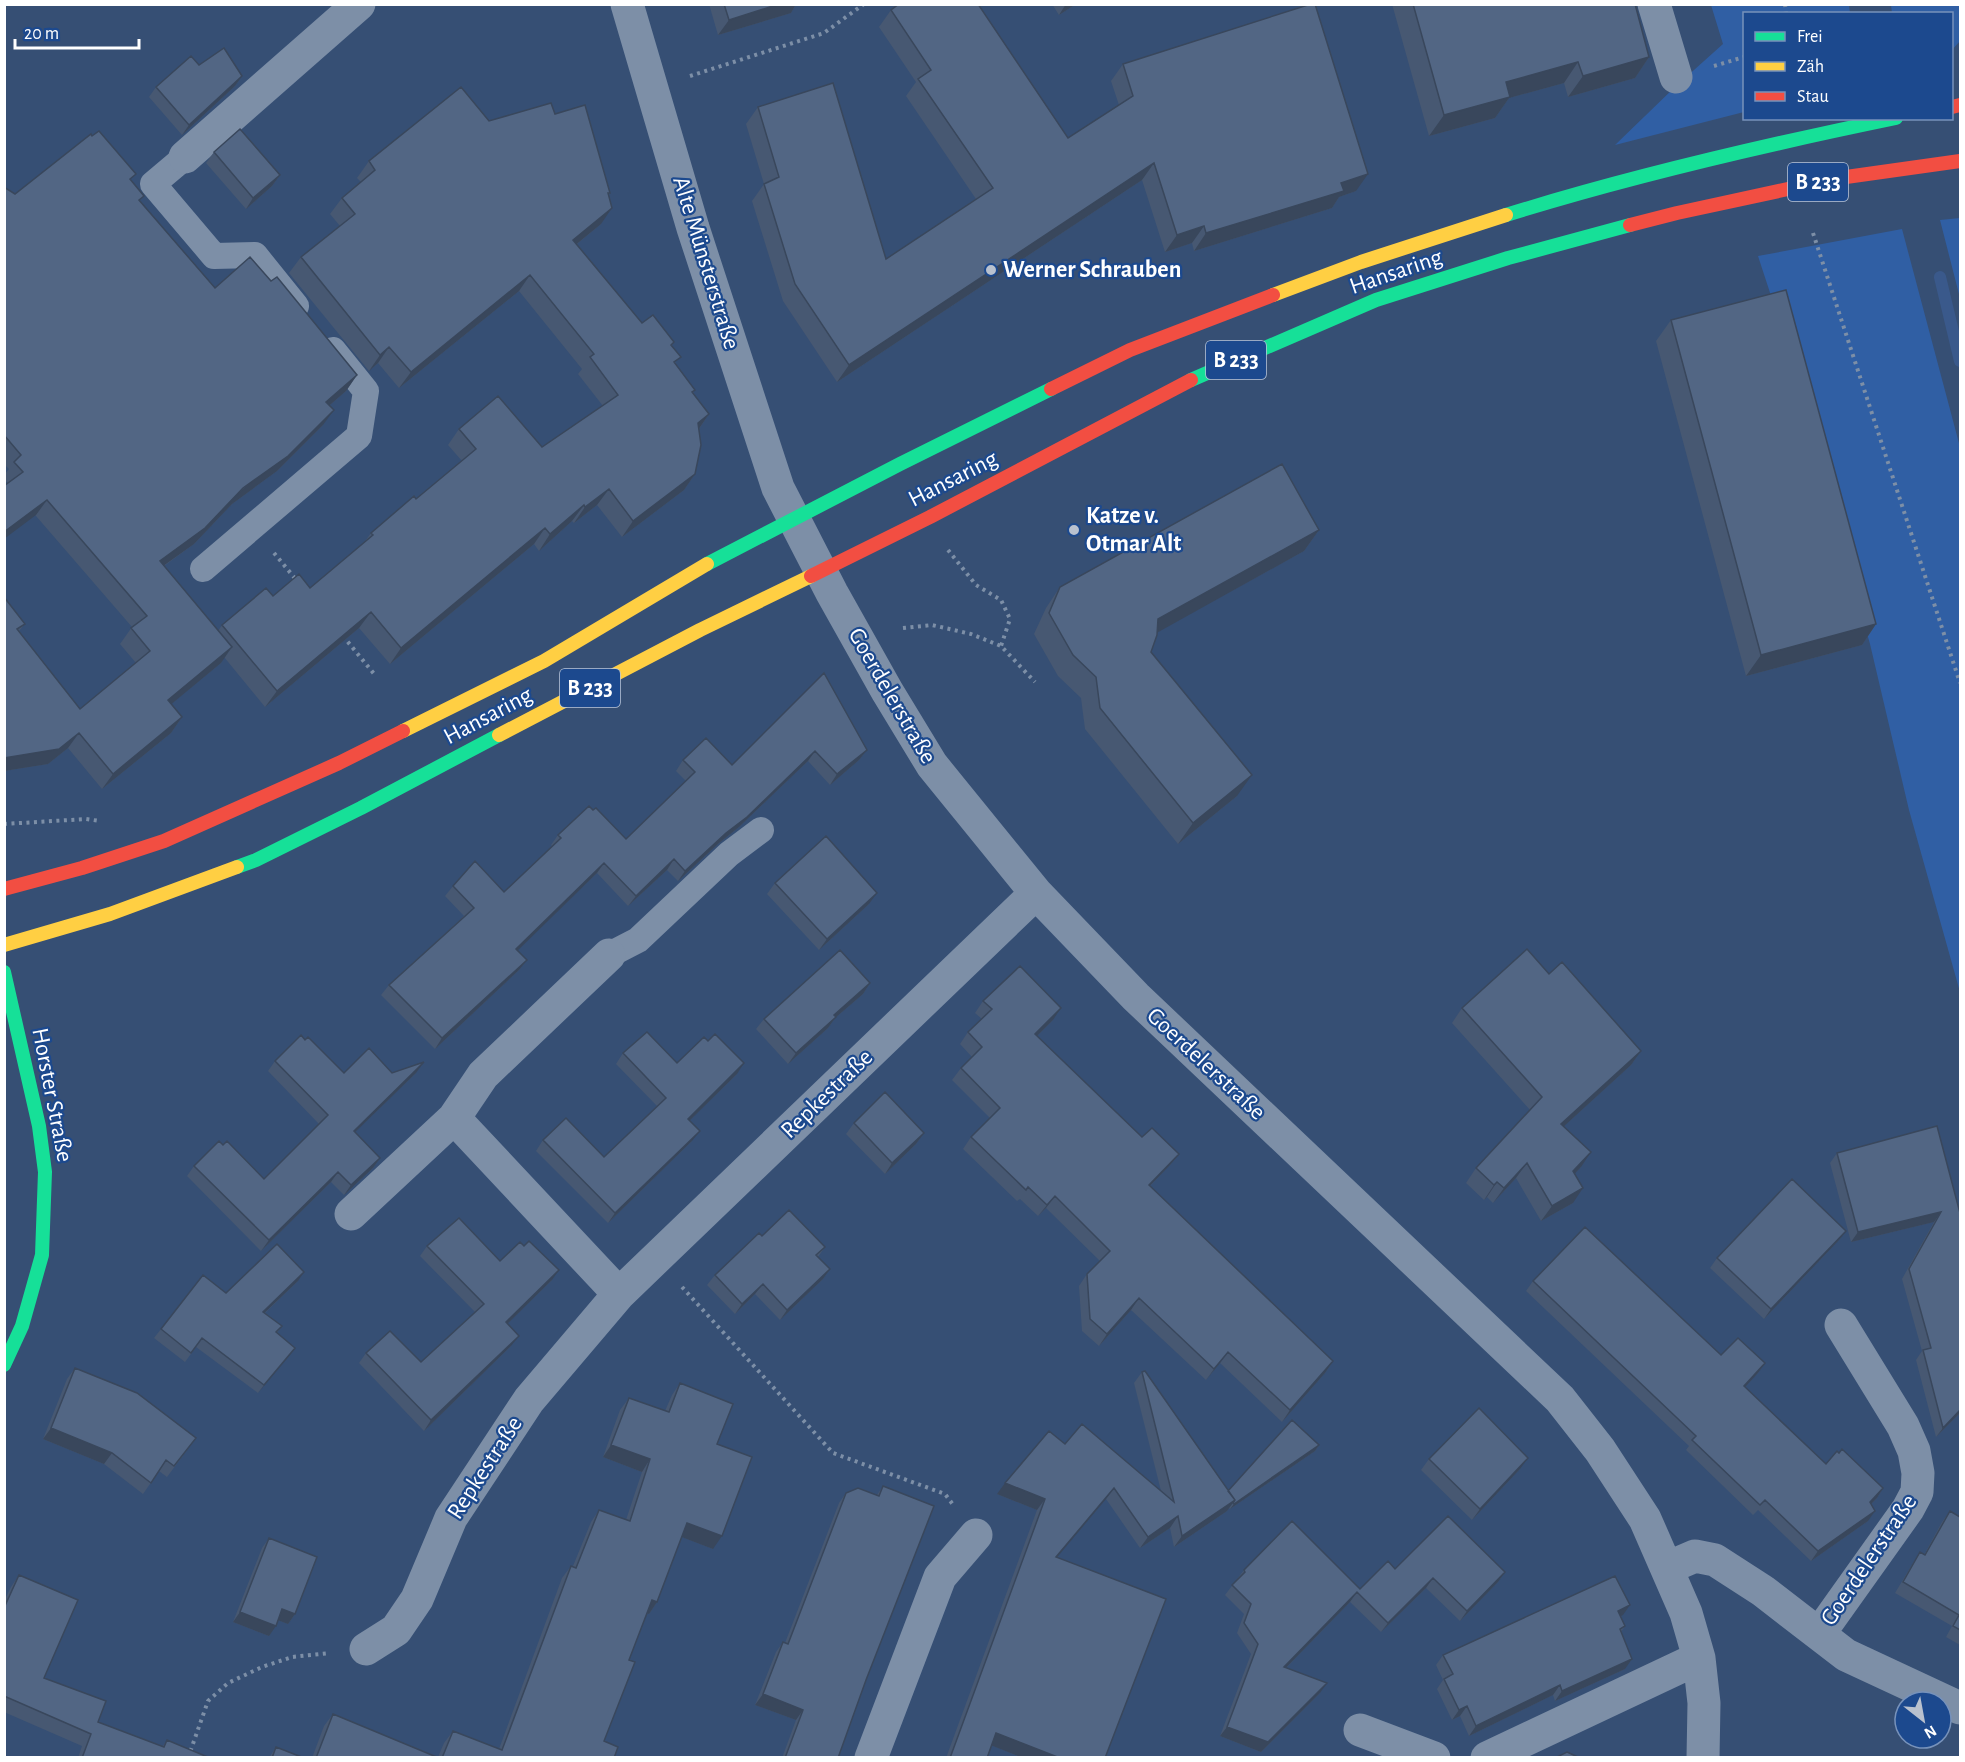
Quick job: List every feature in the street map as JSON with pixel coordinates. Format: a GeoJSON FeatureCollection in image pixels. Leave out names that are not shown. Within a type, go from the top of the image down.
{"type":"FeatureCollection","features":[{"type":"Feature","properties":{"kind":"main road","name":"Hansaring"},"geometry":{"type":"LineString","coordinates":[[4,889],[82,868],[164,841],[339,763],[544,660],[692,572],[1130,350],[1361,262],[1574,194],[1814,135],[1886,120]]}},
{"type":"Feature","properties":{"kind":"main road","name":"Hansaring"},"geometry":{"type":"LineString","coordinates":[[4,945],[131,906],[256,860],[361,808],[700,630],[821,572],[1202,375],[1376,300],[1508,258],[1677,213],[1839,178],[1960,161]]}},
{"type":"Feature","properties":{"kind":"main road","name":"Horster Straße"},"geometry":{"type":"LineString","coordinates":[[4,972],[39,1126],[45,1172],[42,1255],[22,1326],[4,1365]]}},
{"type":"Feature","properties":{"kind":"street"},"geometry":{"type":"LineString","coordinates":[[185,157],[359,4]]}},
{"type":"Feature","properties":{"kind":"street","name":"Alte Münsterstraße"},"geometry":{"type":"LineString","coordinates":[[627,4],[693,228],[778,488],[794,519]]}},
{"type":"Feature","properties":{"kind":"street"},"geometry":{"type":"LineString","coordinates":[[1654,4],[1676,77]]}},
{"type":"Feature","properties":{"kind":"street","name":"Goerdelerstraße"},"geometry":{"type":"LineString","coordinates":[[794,519],[887,691],[932,765],[1036,893],[1136,997],[1560,1400],[1600,1450],[1645,1519],[1686,1613],[1699,1658],[1704,1703],[1703,1758]]}},
{"type":"Feature","properties":{"kind":"street","name":"Repkestraße"},"geometry":{"type":"LineString","coordinates":[[366,1649],[396,1630],[417,1599],[451,1518],[529,1400],[619,1294],[1036,893]]}},
{"type":"Feature","properties":{"kind":"street"},"geometry":{"type":"LineString","coordinates":[[351,1214],[454,1118],[483,1075],[609,955]]}},
{"type":"Feature","properties":{"kind":"street"},"geometry":{"type":"LineString","coordinates":[[454,1118],[619,1294]]}},
{"type":"Feature","properties":{"kind":"street","name":"Goerdelerstraße"},"geometry":{"type":"LineString","coordinates":[[1819,1634],[1908,1509],[1917,1492],[1918,1473],[1914,1451],[1903,1426],[1841,1325]]}},
{"type":"Feature","properties":{"kind":"street"},"geometry":{"type":"LineString","coordinates":[[872,1758],[940,1577],[976,1535]]}},
{"type":"Feature","properties":{"kind":"street","name":"Goerdelerstraße"},"geometry":{"type":"LineString","coordinates":[[1667,1568],[1695,1556],[1715,1560],[1763,1591],[1846,1655],[1960,1708]]}},
{"type":"Feature","properties":{"kind":"street"},"geometry":{"type":"LineString","coordinates":[[1487,1758],[1699,1658]]}},
{"type":"Feature","properties":{"kind":"street"},"geometry":{"type":"LineString","coordinates":[[1360,1730],[1434,1758]]}},
{"type":"Feature","properties":{"kind":"lane"},"geometry":{"type":"LineString","coordinates":[[185,157],[153,184],[214,256],[255,255],[366,391],[359,436],[202,569]]}},
{"type":"Feature","properties":{"kind":"lane"},"geometry":{"type":"LineString","coordinates":[[609,955],[638,940],[729,854],[761,830]]}},
{"type":"Feature","properties":{"kind":"path"},"geometry":{"type":"LineString","coordinates":[[690,76],[824,33],[864,4]]}},
{"type":"Feature","properties":{"kind":"path"},"geometry":{"type":"LineString","coordinates":[[1813,233],[1960,683]]}},
{"type":"Feature","properties":{"kind":"path"},"geometry":{"type":"LineString","coordinates":[[252,527],[303,587]]}},
{"type":"Feature","properties":{"kind":"path"},"geometry":{"type":"LineString","coordinates":[[945,545],[956,563],[976,585],[1000,600],[1010,619],[1000,646]]}},
{"type":"Feature","properties":{"kind":"path"},"geometry":{"type":"LineString","coordinates":[[903,628],[932,625],[971,634],[1000,646],[1035,682]]}},
{"type":"Feature","properties":{"kind":"path"},"geometry":{"type":"LineString","coordinates":[[338,629],[375,675]]}},
{"type":"Feature","properties":{"kind":"path"},"geometry":{"type":"LineString","coordinates":[[4,824],[86,819],[104,821]]}},
{"type":"Feature","properties":{"kind":"path"},"geometry":{"type":"LineString","coordinates":[[656,1258],[833,1453],[945,1494],[976,1535]]}},
{"type":"Feature","properties":{"kind":"path"},"geometry":{"type":"LineString","coordinates":[[188,1758],[208,1701],[228,1683],[262,1667],[292,1657],[366,1649]]}},
{"type":"Feature","properties":{"kind":"shaded area"},"geometry":{"type":"Polygon","coordinates":[[[1711,5],[1849,5],[1850,12],[1743,12],[1743,112],[1615,145],[1675,87],[1723,44],[1711,5]]]}},
{"type":"Feature","properties":{"kind":"shaded area"},"geometry":{"type":"Polygon","coordinates":[[[1891,5],[1960,5],[1960,41],[1953,49],[1953,12],[1892,12],[1891,5]]]}},
{"type":"Feature","properties":{"kind":"shaded area"},"geometry":{"type":"Polygon","coordinates":[[[1960,218],[1960,298],[1940,220],[1960,218]]]}},
{"type":"Feature","properties":{"kind":"shaded area"},"geometry":{"type":"Polygon","coordinates":[[[1902,229],[1960,447],[1960,992],[1909,810],[1870,644],[1775,308],[1758,256],[1902,229]]]}},
{"type":"Feature","properties":{"kind":"building"},"geometry":{"type":"Polygon","coordinates":[[[724,4],[779,4],[729,20],[724,4]]]}},
{"type":"Feature","properties":{"kind":"building"},"geometry":{"type":"Polygon","coordinates":[[[899,4],[978,4],[1068,138],[1133,96],[1123,64],[1315,4],[1368,174],[1341,183],[1344,191],[1206,233],[1204,226],[1177,235],[1154,163],[849,365],[795,284],[764,184],[779,177],[758,107],[833,83],[886,259],[993,188],[918,79],[931,70],[891,10],[899,4]]]}},
{"type":"Feature","properties":{"kind":"building"},"geometry":{"type":"Polygon","coordinates":[[[1413,4],[1635,4],[1649,57],[1583,76],[1578,62],[1506,82],[1510,97],[1444,115],[1413,4]]]}},
{"type":"Feature","properties":{"kind":"building"},"geometry":{"type":"Polygon","coordinates":[[[224,48],[242,76],[189,125],[156,87],[191,56],[199,65],[224,48]]]}},
{"type":"Feature","properties":{"kind":"building"},"geometry":{"type":"Polygon","coordinates":[[[461,87],[489,121],[551,103],[555,114],[585,105],[610,193],[608,193],[612,208],[573,240],[642,323],[653,315],[674,342],[671,345],[681,357],[674,362],[695,390],[692,392],[709,414],[698,423],[701,445],[695,474],[633,521],[609,489],[585,507],[584,505],[550,534],[545,528],[401,648],[371,612],[277,691],[222,625],[266,588],[273,596],[299,574],[310,588],[373,535],[371,533],[414,496],[416,499],[476,449],[459,429],[498,396],[542,447],[618,395],[590,357],[594,354],[530,275],[411,372],[389,347],[380,355],[301,257],[355,214],[342,198],[375,170],[369,161],[461,87]]]}},
{"type":"Feature","properties":{"kind":"building"},"geometry":{"type":"Polygon","coordinates":[[[240,129],[280,175],[253,198],[214,152],[240,129]]]}},
{"type":"Feature","properties":{"kind":"building"},"geometry":{"type":"Polygon","coordinates":[[[99,131],[136,174],[130,179],[144,196],[139,200],[215,288],[250,257],[271,281],[277,277],[357,375],[326,402],[334,410],[288,456],[243,488],[205,528],[160,561],[232,647],[168,700],[182,717],[113,774],[79,733],[59,749],[4,758],[4,597],[25,624],[17,629],[80,709],[150,651],[131,628],[147,616],[47,500],[4,532],[4,486],[23,472],[14,462],[21,455],[4,435],[4,187],[15,194],[91,134],[92,136],[99,131]]]}},
{"type":"Feature","properties":{"kind":"building"},"geometry":{"type":"Polygon","coordinates":[[[1786,290],[1876,624],[1761,655],[1671,320],[1786,290]]]}},
{"type":"Feature","properties":{"kind":"building"},"geometry":{"type":"Polygon","coordinates":[[[1282,464],[1319,530],[1158,619],[1157,635],[1151,652],[1252,775],[1193,823],[1100,708],[1096,677],[1073,655],[1049,613],[1060,587],[1282,464]]]}},
{"type":"Feature","properties":{"kind":"building"},"geometry":{"type":"Polygon","coordinates":[[[824,673],[867,750],[837,774],[815,751],[747,817],[685,871],[674,859],[636,896],[604,863],[516,949],[527,960],[442,1038],[389,985],[474,908],[453,886],[475,861],[504,892],[561,838],[558,835],[589,806],[593,810],[596,808],[626,839],[695,772],[683,760],[706,738],[732,765],[824,673]]]}},
{"type":"Feature","properties":{"kind":"building"},"geometry":{"type":"Polygon","coordinates":[[[826,836],[877,893],[827,939],[775,883],[826,836]]]}},
{"type":"Feature","properties":{"kind":"building"},"geometry":{"type":"Polygon","coordinates":[[[1527,949],[1549,974],[1562,962],[1641,1051],[1561,1124],[1591,1152],[1573,1171],[1583,1188],[1552,1206],[1527,1163],[1504,1188],[1497,1182],[1494,1185],[1476,1168],[1542,1097],[1462,1008],[1527,949]]]}},
{"type":"Feature","properties":{"kind":"building"},"geometry":{"type":"Polygon","coordinates":[[[840,950],[870,983],[796,1053],[764,1019],[840,950]]]}},
{"type":"Feature","properties":{"kind":"building"},"geometry":{"type":"Polygon","coordinates":[[[1020,966],[1061,1008],[1035,1034],[1142,1137],[1152,1128],[1179,1154],[1149,1185],[1333,1361],[1290,1410],[1228,1352],[1214,1369],[1139,1298],[1107,1334],[1090,1319],[1087,1274],[1110,1251],[1055,1196],[1047,1205],[1028,1187],[1026,1190],[971,1137],[1000,1108],[961,1068],[982,1047],[968,1032],[992,1009],[983,1001],[1020,966]]]}},
{"type":"Feature","properties":{"kind":"building"},"geometry":{"type":"Polygon","coordinates":[[[647,1032],[677,1063],[704,1037],[708,1041],[715,1034],[744,1063],[688,1119],[700,1131],[615,1213],[543,1140],[566,1118],[604,1157],[666,1098],[623,1053],[647,1032]]]}},
{"type":"Feature","properties":{"kind":"building"},"geometry":{"type":"Polygon","coordinates":[[[301,1035],[305,1040],[308,1037],[344,1073],[369,1048],[392,1073],[424,1062],[354,1131],[380,1158],[351,1185],[338,1172],[269,1240],[194,1166],[219,1141],[223,1145],[227,1141],[264,1179],[328,1115],[275,1061],[301,1035]]]}},
{"type":"Feature","properties":{"kind":"building"},"geometry":{"type":"Polygon","coordinates":[[[885,1092],[924,1133],[892,1163],[854,1123],[885,1092]]]}},
{"type":"Feature","properties":{"kind":"building"},"geometry":{"type":"Polygon","coordinates":[[[1937,1126],[1960,1213],[1960,1410],[1943,1428],[1923,1350],[1931,1348],[1909,1269],[1941,1212],[1858,1232],[1837,1153],[1937,1126]]]}},
{"type":"Feature","properties":{"kind":"building"},"geometry":{"type":"Polygon","coordinates":[[[1792,1179],[1846,1231],[1771,1309],[1717,1258],[1792,1179]]]}},
{"type":"Feature","properties":{"kind":"building"},"geometry":{"type":"Polygon","coordinates":[[[789,1210],[825,1247],[816,1255],[830,1269],[787,1310],[763,1284],[742,1304],[715,1275],[759,1233],[762,1236],[789,1210]]]}},
{"type":"Feature","properties":{"kind":"building"},"geometry":{"type":"Polygon","coordinates":[[[459,1218],[500,1261],[520,1242],[524,1246],[529,1241],[559,1270],[506,1322],[519,1336],[431,1420],[366,1353],[390,1331],[421,1362],[484,1304],[427,1246],[459,1218]]]}},
{"type":"Feature","properties":{"kind":"building"},"geometry":{"type":"Polygon","coordinates":[[[1585,1227],[1721,1355],[1738,1338],[1765,1363],[1744,1386],[1826,1464],[1837,1451],[1839,1453],[1842,1449],[1883,1488],[1870,1502],[1875,1511],[1818,1551],[1765,1500],[1760,1505],[1692,1440],[1696,1436],[1533,1281],[1585,1227]]]}},
{"type":"Feature","properties":{"kind":"building"},"geometry":{"type":"Polygon","coordinates":[[[277,1244],[304,1272],[263,1312],[282,1326],[276,1332],[295,1348],[264,1385],[202,1338],[191,1353],[161,1329],[203,1275],[226,1293],[277,1244]]]}},
{"type":"Feature","properties":{"kind":"building"},"geometry":{"type":"Polygon","coordinates":[[[75,1368],[137,1393],[196,1438],[174,1466],[166,1460],[151,1483],[112,1453],[51,1428],[75,1368]]]}},
{"type":"Feature","properties":{"kind":"building"},"geometry":{"type":"Polygon","coordinates":[[[1145,1371],[1235,1500],[1182,1536],[1178,1516],[1148,1537],[1114,1488],[1056,1557],[1166,1599],[1105,1758],[1060,1758],[996,1733],[987,1758],[950,1758],[1045,1499],[1005,1483],[1049,1431],[1065,1444],[1082,1424],[1174,1502],[1142,1372],[1145,1371]]]}},
{"type":"Feature","properties":{"kind":"building"},"geometry":{"type":"Polygon","coordinates":[[[680,1383],[733,1404],[717,1444],[752,1457],[722,1536],[687,1523],[657,1602],[652,1600],[629,1660],[635,1662],[604,1741],[618,1747],[614,1758],[442,1758],[453,1731],[502,1750],[571,1566],[576,1568],[599,1510],[630,1521],[650,1459],[611,1445],[629,1398],[669,1412],[680,1383]]]}},
{"type":"Feature","properties":{"kind":"building"},"geometry":{"type":"Polygon","coordinates":[[[1479,1408],[1528,1458],[1480,1509],[1429,1459],[1479,1408]]]}},
{"type":"Feature","properties":{"kind":"building"},"geometry":{"type":"Polygon","coordinates":[[[1292,1420],[1319,1445],[1234,1504],[1235,1500],[1228,1491],[1292,1420]]]}},
{"type":"Feature","properties":{"kind":"building"},"geometry":{"type":"Polygon","coordinates":[[[883,1486],[934,1506],[838,1758],[785,1758],[803,1710],[763,1694],[783,1642],[788,1644],[846,1493],[858,1488],[879,1496],[883,1486]]]}},
{"type":"Feature","properties":{"kind":"building"},"geometry":{"type":"Polygon","coordinates":[[[1950,1511],[1960,1517],[1960,1630],[1953,1626],[1959,1615],[1903,1582],[1920,1552],[1925,1555],[1950,1511]]]}},
{"type":"Feature","properties":{"kind":"building"},"geometry":{"type":"Polygon","coordinates":[[[1448,1516],[1505,1572],[1467,1611],[1433,1578],[1388,1623],[1357,1592],[1284,1667],[1327,1683],[1268,1742],[1227,1727],[1258,1644],[1244,1623],[1251,1604],[1232,1585],[1292,1521],[1360,1589],[1388,1561],[1395,1569],[1448,1516]]]}},
{"type":"Feature","properties":{"kind":"building"},"geometry":{"type":"Polygon","coordinates":[[[269,1538],[317,1557],[295,1614],[282,1609],[276,1626],[240,1612],[269,1538]]]}},
{"type":"Feature","properties":{"kind":"building"},"geometry":{"type":"Polygon","coordinates":[[[19,1575],[78,1600],[44,1678],[106,1701],[98,1722],[164,1747],[167,1740],[210,1758],[82,1758],[91,1734],[4,1696],[4,1608],[19,1575]]]}},
{"type":"Feature","properties":{"kind":"building"},"geometry":{"type":"Polygon","coordinates":[[[1615,1576],[1630,1605],[1618,1611],[1625,1626],[1620,1629],[1632,1659],[1562,1691],[1560,1685],[1476,1726],[1467,1706],[1459,1710],[1444,1679],[1453,1674],[1443,1655],[1615,1576]]]}},
{"type":"Feature","properties":{"kind":"building"},"geometry":{"type":"Polygon","coordinates":[[[333,1714],[439,1758],[316,1758],[333,1714]]]}},
{"type":"Feature","properties":{"kind":"building"},"geometry":{"type":"Polygon","coordinates":[[[276,1747],[304,1758],[272,1758],[276,1747]]]}},
{"type":"Feature","properties":{"kind":"building"},"geometry":{"type":"Polygon","coordinates":[[[1567,1752],[1580,1758],[1555,1758],[1567,1752]]]}},
{"type":"Feature","properties":{"kind":"waterway"},"geometry":{"type":"LineString","coordinates":[[1940,277],[1960,361]]}},
{"type":"Feature","properties":{"kind":"traffic: fast"},"geometry":{"type":"LineString","coordinates":[[1506,215],[1700,162],[1887,120]]}},
{"type":"Feature","properties":{"kind":"traffic: fast"},"geometry":{"type":"LineString","coordinates":[[1191,380],[1376,300],[1508,258],[1630,225]]}},
{"type":"Feature","properties":{"kind":"traffic: fast"},"geometry":{"type":"LineString","coordinates":[[707,564],[1051,389]]}},
{"type":"Feature","properties":{"kind":"traffic: fast"},"geometry":{"type":"LineString","coordinates":[[237,867],[256,860],[361,808],[499,735]]}},
{"type":"Feature","properties":{"kind":"traffic: fast"},"geometry":{"type":"LineString","coordinates":[[4,972],[39,1126],[45,1172],[42,1255],[22,1326],[4,1365]]}},
{"type":"Feature","properties":{"kind":"traffic: slow"},"geometry":{"type":"LineString","coordinates":[[1273,295],[1361,262],[1506,215]]}},
{"type":"Feature","properties":{"kind":"traffic: slow"},"geometry":{"type":"LineString","coordinates":[[403,731],[544,661],[707,564]]}},
{"type":"Feature","properties":{"kind":"traffic: slow"},"geometry":{"type":"LineString","coordinates":[[499,735],[700,630],[811,576]]}},
{"type":"Feature","properties":{"kind":"traffic: slow"},"geometry":{"type":"LineString","coordinates":[[4,945],[110,914],[237,867]]}},
{"type":"Feature","properties":{"kind":"traffic: jam"},"geometry":{"type":"LineString","coordinates":[[1953,107],[1960,105]]}},
{"type":"Feature","properties":{"kind":"traffic: jam"},"geometry":{"type":"LineString","coordinates":[[1630,225],[1839,178],[1960,161]]}},
{"type":"Feature","properties":{"kind":"traffic: jam"},"geometry":{"type":"LineString","coordinates":[[1051,389],[1130,350],[1273,295]]}},
{"type":"Feature","properties":{"kind":"traffic: jam"},"geometry":{"type":"LineString","coordinates":[[811,576],[930,517],[1191,380]]}},
{"type":"Feature","properties":{"kind":"traffic: jam"},"geometry":{"type":"LineString","coordinates":[[4,889],[82,868],[164,841],[339,763],[403,731]]}},
{"type":"Feature","properties":{"kind":"place","name":"Werner Schrauben"},"geometry":{"type":"Point","coordinates":[991,270]}},
{"type":"Feature","properties":{"kind":"place","name":"Katze v. Otmar Alt"},"geometry":{"type":"Point","coordinates":[1074,530]}}]}
